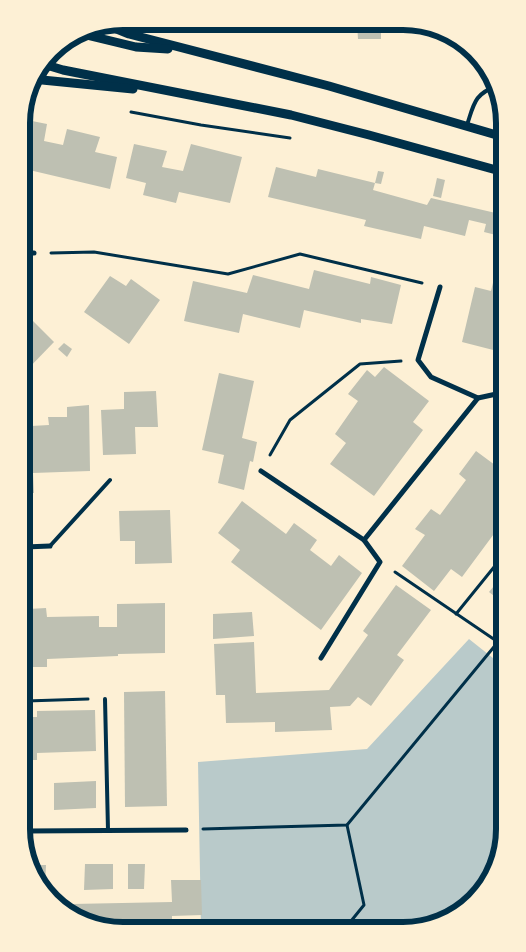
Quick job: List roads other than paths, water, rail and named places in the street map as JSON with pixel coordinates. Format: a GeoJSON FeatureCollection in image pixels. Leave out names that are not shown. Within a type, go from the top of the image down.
{"type":"FeatureCollection","features":[{"type":"Feature","properties":{"kind":"street"},"geometry":{"type":"LineString","coordinates":[[121,30],[188,51],[329,86],[496,135]]}},
{"type":"Feature","properties":{"kind":"street"},"geometry":{"type":"LineString","coordinates":[[90,36],[136,47],[188,51]]}},
{"type":"Feature","properties":{"kind":"street"},"geometry":{"type":"LineString","coordinates":[[50,66],[291,115],[369,134],[496,170]]}},
{"type":"Feature","properties":{"kind":"street"},"geometry":{"type":"LineString","coordinates":[[41,80],[183,94]]}},
{"type":"Feature","properties":{"kind":"street"},"geometry":{"type":"LineString","coordinates":[[440,287],[418,360],[430,377],[478,398],[496,394]]}},
{"type":"Feature","properties":{"kind":"street"},"geometry":{"type":"LineString","coordinates":[[364,540],[478,398]]}},
{"type":"Feature","properties":{"kind":"street"},"geometry":{"type":"LineString","coordinates":[[261,471],[364,540],[380,562],[321,658]]}},
{"type":"Feature","properties":{"kind":"street"},"geometry":{"type":"LineString","coordinates":[[30,547],[50,546]]}},
{"type":"Feature","properties":{"kind":"street"},"geometry":{"type":"LineString","coordinates":[[30,831],[186,830]]}},
{"type":"Feature","properties":{"kind":"lane"},"geometry":{"type":"LineString","coordinates":[[466,127],[477,97],[489,89]]}},
{"type":"Feature","properties":{"kind":"lane"},"geometry":{"type":"LineString","coordinates":[[50,546],[110,480]]}},
{"type":"Feature","properties":{"kind":"lane"},"geometry":{"type":"LineString","coordinates":[[105,699],[108,830]]}}]}
